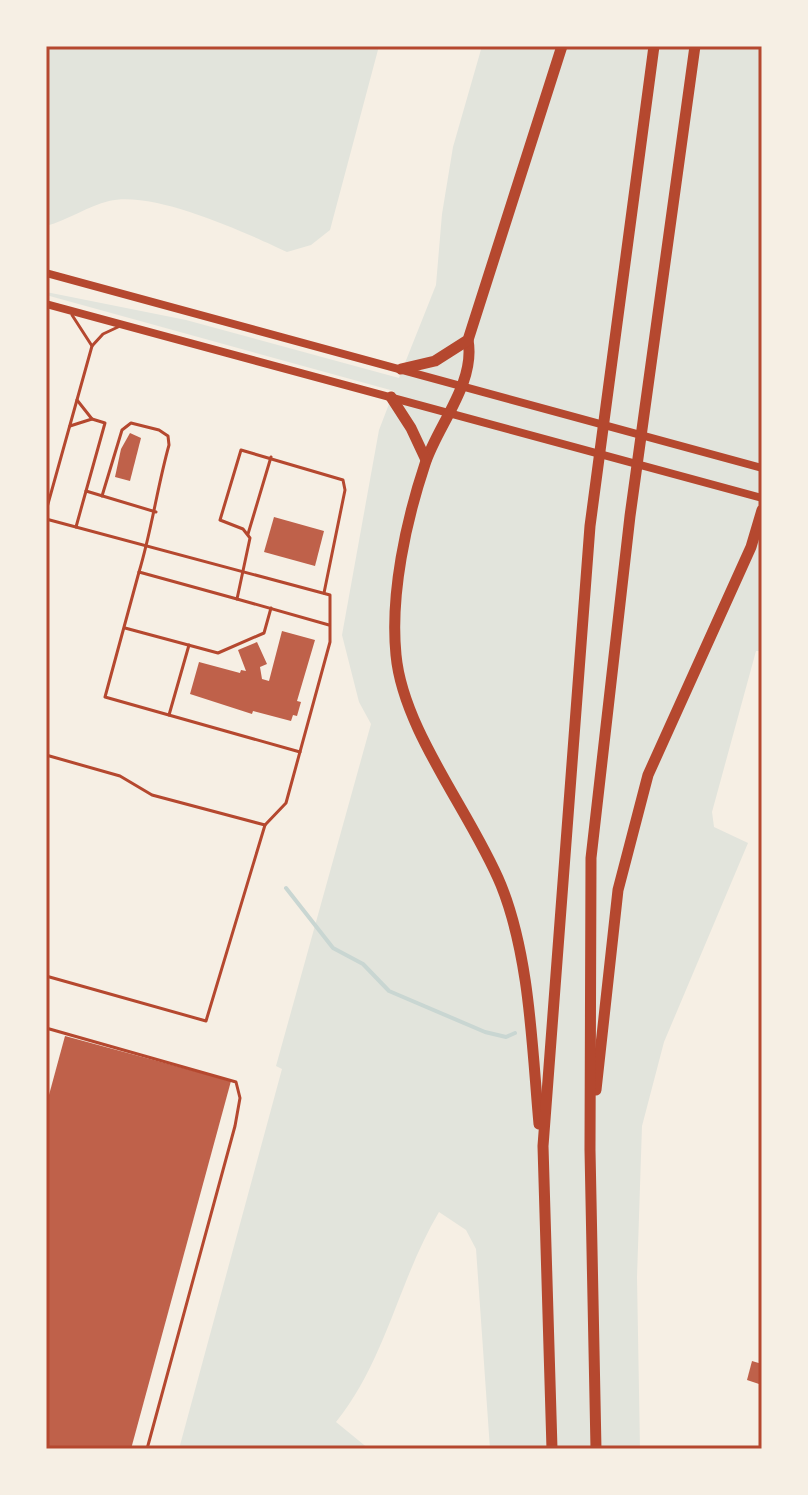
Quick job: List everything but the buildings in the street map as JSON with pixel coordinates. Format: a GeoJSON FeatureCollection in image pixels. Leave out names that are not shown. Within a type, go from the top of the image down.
{"type":"FeatureCollection","features":[{"type":"Feature","properties":{"kind":"highway"},"geometry":{"type":"LineString","coordinates":[[552,1449],[544,1173],[527,987],[502,886],[407,702],[396,655],[401,571],[426,460],[462,386],[470,350],[468,340],[562,46]]}},
{"type":"Feature","properties":{"kind":"highway"},"geometry":{"type":"LineString","coordinates":[[544,1173],[590,526],[654,46]]}},
{"type":"Feature","properties":{"kind":"highway"},"geometry":{"type":"LineString","coordinates":[[596,1449],[590,1150],[591,858],[630,516],[695,46]]}},
{"type":"Feature","properties":{"kind":"highway"},"geometry":{"type":"LineString","coordinates":[[401,369],[435,361],[468,340]]}},
{"type":"Feature","properties":{"kind":"highway"},"geometry":{"type":"LineString","coordinates":[[391,397],[426,460]]}},
{"type":"Feature","properties":{"kind":"highway"},"geometry":{"type":"LineString","coordinates":[[590,1150],[618,890],[644,790],[751,547],[762,510]]}},
{"type":"Feature","properties":{"kind":"highway"},"geometry":{"type":"LineString","coordinates":[[751,547],[762,538]]}},
{"type":"Feature","properties":{"kind":"main road"},"geometry":{"type":"LineString","coordinates":[[46,273],[762,468]]}},
{"type":"Feature","properties":{"kind":"main road"},"geometry":{"type":"LineString","coordinates":[[46,304],[762,498]]}},
{"type":"Feature","properties":{"kind":"lane"},"geometry":{"type":"LineString","coordinates":[[69,310],[92,346]]}},
{"type":"Feature","properties":{"kind":"lane"},"geometry":{"type":"LineString","coordinates":[[46,511],[92,346],[103,334],[123,324]]}},
{"type":"Feature","properties":{"kind":"lane"},"geometry":{"type":"LineString","coordinates":[[76,527],[105,423],[92,419],[77,400]]}},
{"type":"Feature","properties":{"kind":"lane"},"geometry":{"type":"LineString","coordinates":[[70,426],[92,419]]}},
{"type":"Feature","properties":{"kind":"lane"},"geometry":{"type":"LineString","coordinates":[[102,496],[122,430],[131,423],[159,430],[168,436],[169,445],[155,497],[156,512],[105,697],[300,752]]}},
{"type":"Feature","properties":{"kind":"lane"},"geometry":{"type":"LineString","coordinates":[[248,535],[220,520],[237,456],[246,450],[343,480],[345,490],[324,593]]}},
{"type":"Feature","properties":{"kind":"lane"},"geometry":{"type":"LineString","coordinates":[[237,599],[251,543],[248,535],[271,457]]}},
{"type":"Feature","properties":{"kind":"lane"},"geometry":{"type":"LineString","coordinates":[[86,491],[156,512]]}},
{"type":"Feature","properties":{"kind":"lane"},"geometry":{"type":"LineString","coordinates":[[46,519],[330,595],[330,642],[286,803],[265,825],[206,1021],[46,976]]}},
{"type":"Feature","properties":{"kind":"lane"},"geometry":{"type":"LineString","coordinates":[[139,572],[329,625]]}},
{"type":"Feature","properties":{"kind":"lane"},"geometry":{"type":"LineString","coordinates":[[124,627],[218,653],[264,633],[271,608]]}},
{"type":"Feature","properties":{"kind":"lane"},"geometry":{"type":"LineString","coordinates":[[169,715],[189,645]]}},
{"type":"Feature","properties":{"kind":"lane"},"geometry":{"type":"LineString","coordinates":[[46,755],[120,776],[152,795],[265,825]]}},
{"type":"Feature","properties":{"kind":"lane"},"geometry":{"type":"LineString","coordinates":[[46,1028],[236,1082],[240,1098],[147,1449]]}},
{"type":"Feature","properties":{"kind":"shaded area"},"geometry":{"type":"Polygon","coordinates":[[[46,46],[379,46],[330,230],[311,245],[287,252],[200,215],[128,199],[101,203],[46,226],[46,46]]]}},
{"type":"Feature","properties":{"kind":"shaded area"},"geometry":{"type":"Polygon","coordinates":[[[482,46],[762,46],[762,651],[756,651],[712,812],[714,827],[748,843],[664,1042],[642,1126],[637,1277],[640,1449],[490,1449],[476,1249],[466,1230],[439,1212],[413,1264],[368,1372],[336,1422],[369,1449],[179,1449],[282,1069],[276,1066],[371,724],[359,702],[342,635],[379,430],[394,391],[46,295],[46,292],[186,320],[399,378],[436,285],[442,214],[453,147],[482,46]]]}},
{"type":"Feature","properties":{"kind":"waterway"},"geometry":{"type":"LineString","coordinates":[[286,888],[333,948],[363,964],[389,991],[485,1032],[506,1037],[515,1033]]}}]}
